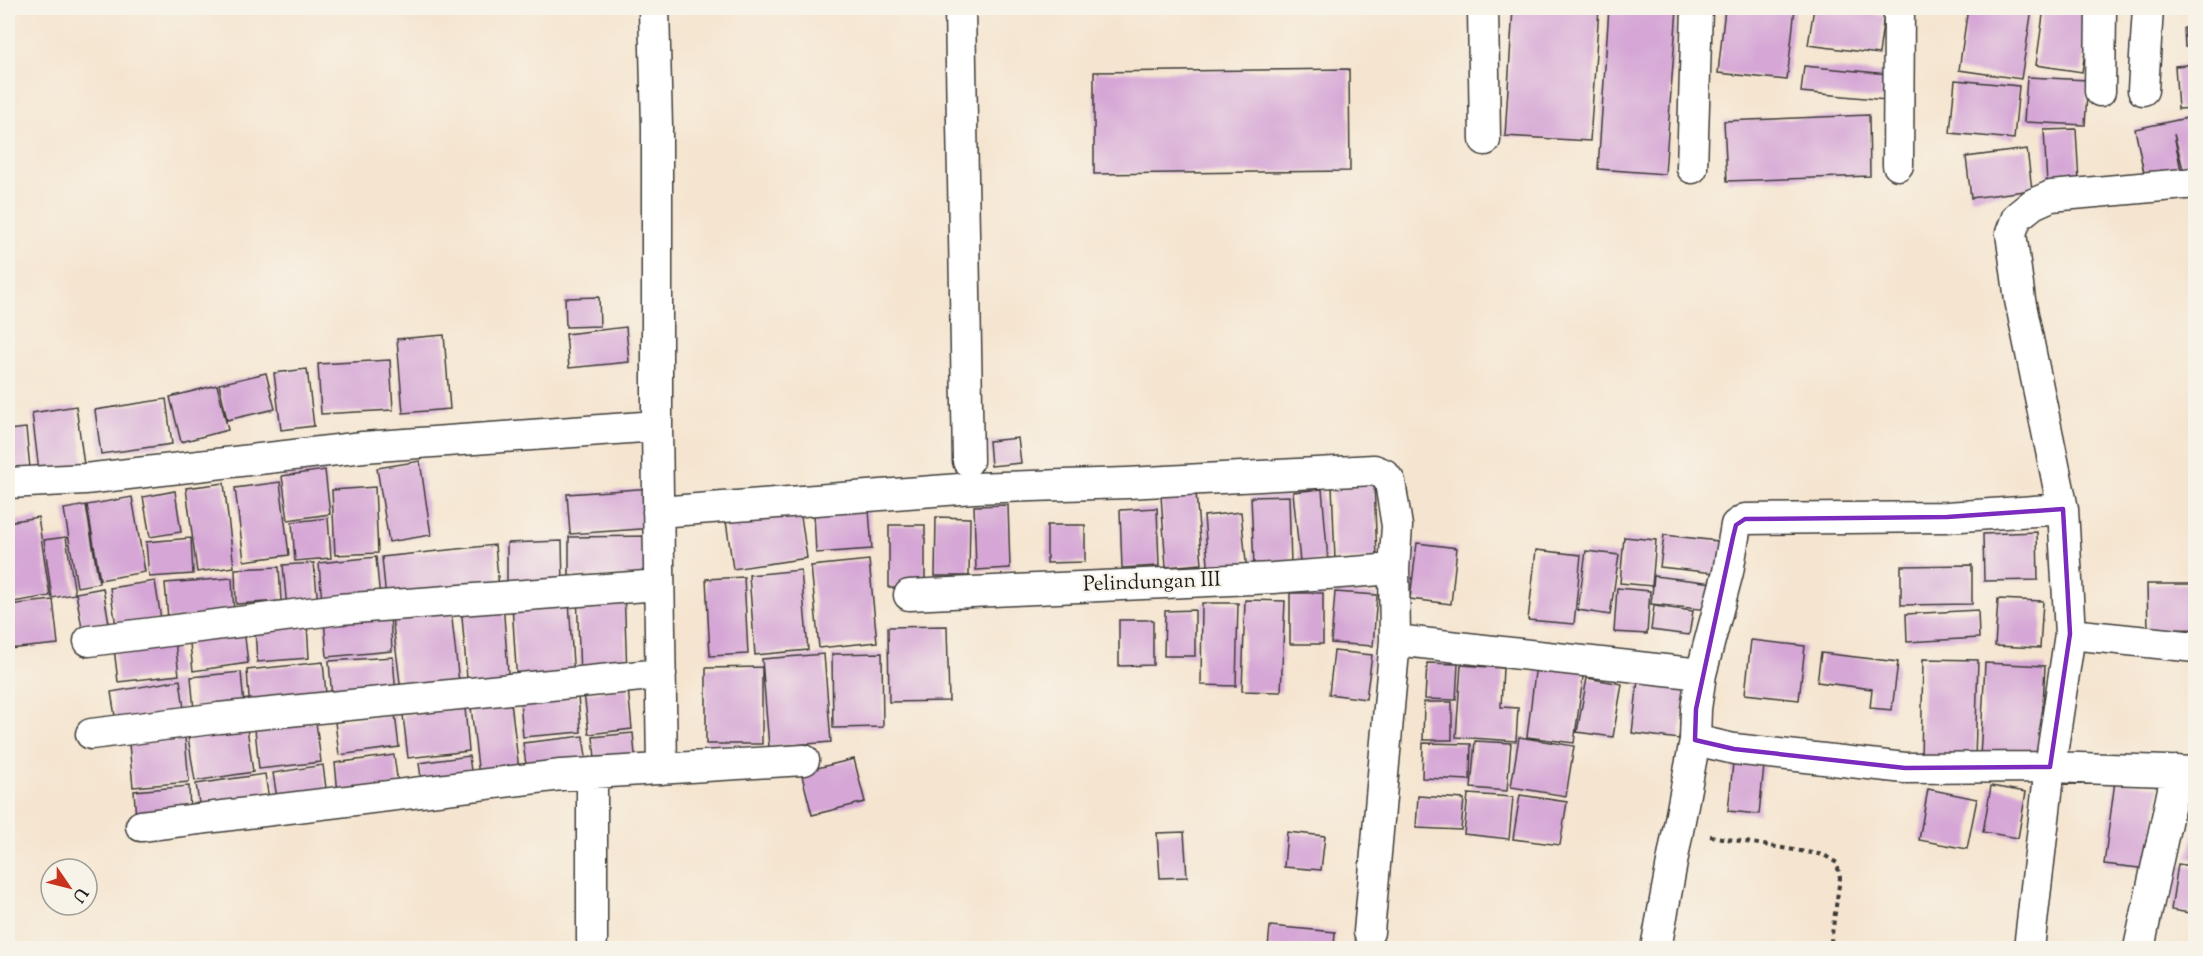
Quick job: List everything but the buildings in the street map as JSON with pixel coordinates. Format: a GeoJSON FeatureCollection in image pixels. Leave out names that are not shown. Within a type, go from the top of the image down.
{"type":"FeatureCollection","features":[{"type":"Feature","properties":{"kind":"street"},"geometry":{"type":"LineString","coordinates":[[654,8],[662,769]]}},
{"type":"Feature","properties":{"kind":"street"},"geometry":{"type":"LineString","coordinates":[[960,8],[968,461]]}},
{"type":"Feature","properties":{"kind":"street"},"geometry":{"type":"LineString","coordinates":[[1483,8],[1485,140]]}},
{"type":"Feature","properties":{"kind":"street"},"geometry":{"type":"LineString","coordinates":[[1692,168],[1697,8]]}},
{"type":"Feature","properties":{"kind":"street"},"geometry":{"type":"LineString","coordinates":[[1898,165],[1899,8]]}},
{"type":"Feature","properties":{"kind":"street"},"geometry":{"type":"LineString","coordinates":[[2100,91],[2101,8]]}},
{"type":"Feature","properties":{"kind":"street"},"geometry":{"type":"LineString","coordinates":[[2143,90],[2148,8]]}},
{"type":"Feature","properties":{"kind":"street"},"geometry":{"type":"LineString","coordinates":[[2029,948],[2050,766],[2070,634],[2063,510],[2020,300],[2011,233],[2017,217],[2033,204],[2050,196],[2196,183]]}},
{"type":"Feature","properties":{"kind":"street"},"geometry":{"type":"LineString","coordinates":[[8,483],[85,479],[363,447],[657,426]]}},
{"type":"Feature","properties":{"kind":"street"},"geometry":{"type":"LineString","coordinates":[[658,512],[973,488],[1126,483],[1374,470],[1384,474],[1390,482],[1397,526],[1394,569],[1395,640],[1369,933]]}},
{"type":"Feature","properties":{"kind":"street"},"geometry":{"type":"LineString","coordinates":[[1656,948],[1695,740],[1696,709],[1701,674],[1728,572],[1736,525],[1744,519],[1947,517],[2063,510]]}},
{"type":"Feature","properties":{"kind":"street","name":"Pelindungan III"},"geometry":{"type":"LineString","coordinates":[[909,595],[1273,578],[1394,569]]}},
{"type":"Feature","properties":{"kind":"street"},"geometry":{"type":"LineString","coordinates":[[88,641],[340,609],[659,585]]}},
{"type":"Feature","properties":{"kind":"street"},"geometry":{"type":"LineString","coordinates":[[2070,634],[2196,647]]}},
{"type":"Feature","properties":{"kind":"street"},"geometry":{"type":"LineString","coordinates":[[1395,640],[1701,674]]}},
{"type":"Feature","properties":{"kind":"street"},"geometry":{"type":"LineString","coordinates":[[90,734],[219,718],[379,704],[660,674]]}},
{"type":"Feature","properties":{"kind":"street"},"geometry":{"type":"LineString","coordinates":[[1695,740],[1734,749],[1905,768],[2050,766],[2186,772],[2139,948]]}},
{"type":"Feature","properties":{"kind":"street"},"geometry":{"type":"LineString","coordinates":[[141,826],[538,778],[804,760]]}},
{"type":"Feature","properties":{"kind":"street"},"geometry":{"type":"LineString","coordinates":[[592,773],[592,940]]}},
{"type":"Feature","properties":{"kind":"path"},"geometry":{"type":"LineString","coordinates":[[1679,832],[1824,855],[1838,863],[1840,878],[1830,948]]}},
{"type":"Feature","properties":{"kind":"highlighted area"},"geometry":{"type":"Polygon","coordinates":[[[2063,509],[2070,634],[2050,767],[1905,768],[1734,749],[1695,740],[1696,709],[1736,525],[1745,519],[1947,517],[2063,509]]]}}]}
